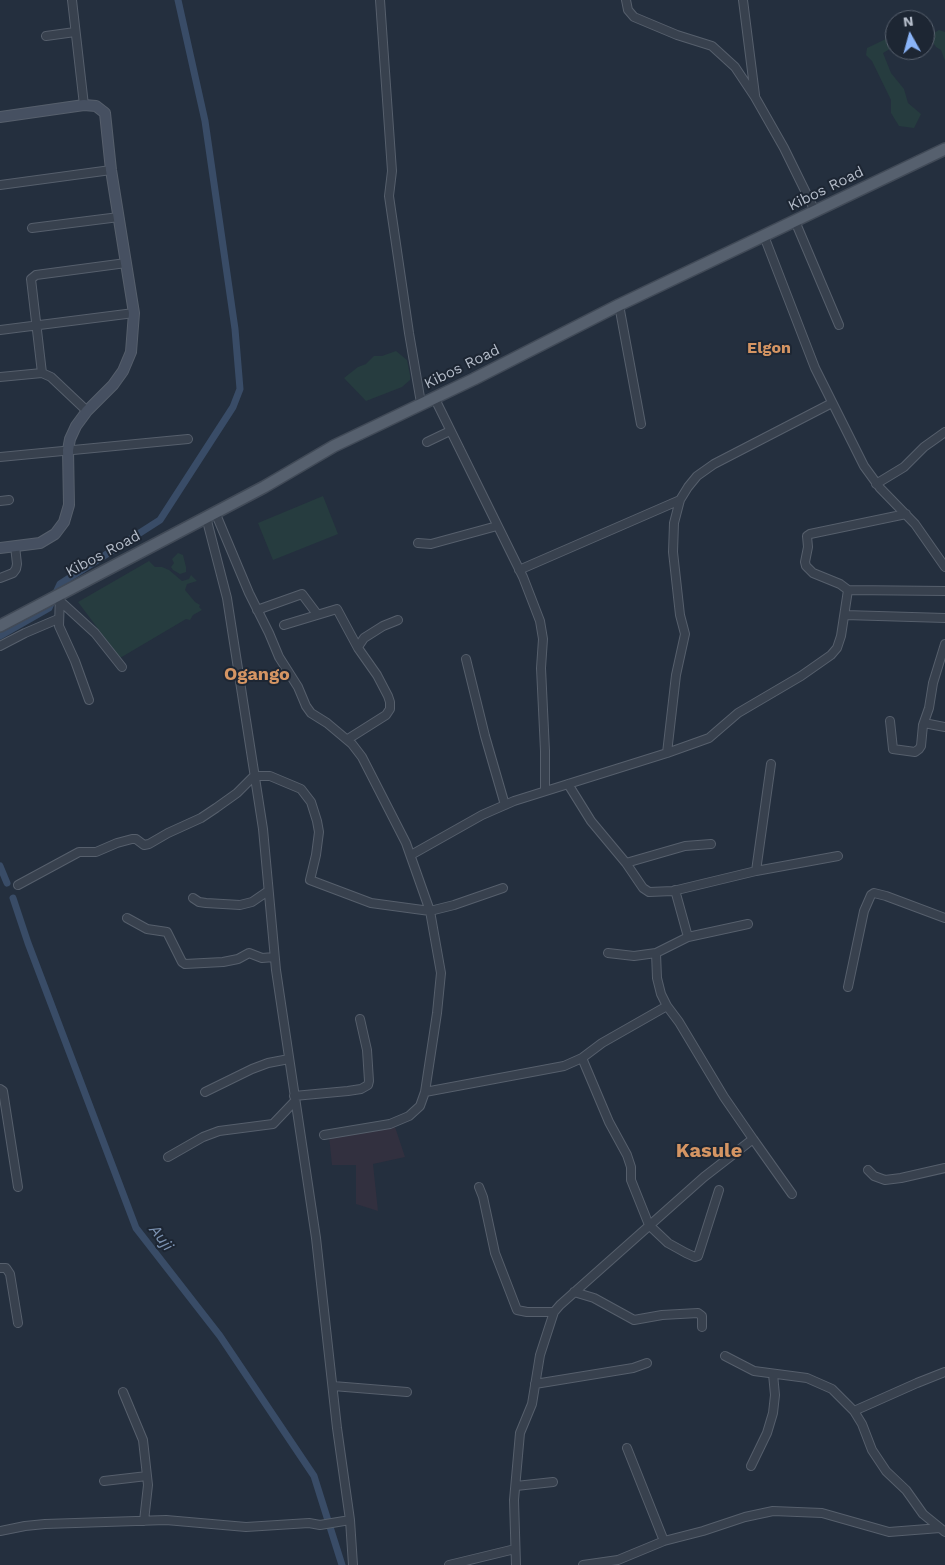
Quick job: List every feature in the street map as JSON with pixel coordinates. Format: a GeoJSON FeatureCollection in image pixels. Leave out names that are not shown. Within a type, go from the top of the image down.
{"type":"FeatureCollection","features":[{"type":"Feature","properties":{"kind":"main road","name":"Kibos Road"},"geometry":{"type":"LineString","coordinates":[[0,626],[44,603],[60,597],[264,487],[334,446],[619,305],[945,149]]}},
{"type":"Feature","properties":{"kind":"street"},"geometry":{"type":"LineString","coordinates":[[72,0],[84,105]]}},
{"type":"Feature","properties":{"kind":"street"},"geometry":{"type":"LineString","coordinates":[[380,0],[392,171],[389,196],[421,403]]}},
{"type":"Feature","properties":{"kind":"street"},"geometry":{"type":"LineString","coordinates":[[626,0],[628,10],[634,17],[712,46],[735,67],[755,96],[816,211]]}},
{"type":"Feature","properties":{"kind":"street"},"geometry":{"type":"LineString","coordinates":[[743,0],[755,96]]}},
{"type":"Feature","properties":{"kind":"street"},"geometry":{"type":"LineString","coordinates":[[46,36],[75,32]]}},
{"type":"Feature","properties":{"kind":"street"},"geometry":{"type":"LineString","coordinates":[[0,117],[84,105],[96,106],[104,113],[111,170],[134,313],[131,352],[123,371],[76,426],[68,450],[69,505],[64,522],[55,534],[40,542],[0,548]]}},
{"type":"Feature","properties":{"kind":"street"},"geometry":{"type":"LineString","coordinates":[[0,185],[111,170]]}},
{"type":"Feature","properties":{"kind":"street"},"geometry":{"type":"LineString","coordinates":[[32,228],[119,217]]}},
{"type":"Feature","properties":{"kind":"street"},"geometry":{"type":"LineString","coordinates":[[795,221],[839,324]]}},
{"type":"Feature","properties":{"kind":"street"},"geometry":{"type":"LineString","coordinates":[[764,236],[815,368],[864,466],[876,484],[915,524],[945,567]]}},
{"type":"Feature","properties":{"kind":"street"},"geometry":{"type":"LineString","coordinates":[[42,373],[31,283],[33,277],[126,263]]}},
{"type":"Feature","properties":{"kind":"street"},"geometry":{"type":"LineString","coordinates":[[619,305],[642,424]]}},
{"type":"Feature","properties":{"kind":"street"},"geometry":{"type":"LineString","coordinates":[[0,330],[134,313]]}},
{"type":"Feature","properties":{"kind":"street"},"geometry":{"type":"LineString","coordinates":[[0,377],[42,373],[51,377],[87,411]]}},
{"type":"Feature","properties":{"kind":"street"},"geometry":{"type":"LineString","coordinates":[[434,397],[519,570],[533,600],[540,621],[543,639],[541,668],[545,790]]}},
{"type":"Feature","properties":{"kind":"street"},"geometry":{"type":"LineString","coordinates":[[667,753],[676,675],[685,634],[680,615],[673,552],[674,523],[680,500],[697,476],[714,464],[832,403]]}},
{"type":"Feature","properties":{"kind":"street"},"geometry":{"type":"LineString","coordinates":[[427,442],[450,431]]}},
{"type":"Feature","properties":{"kind":"street"},"geometry":{"type":"LineString","coordinates":[[876,484],[904,467],[924,447],[945,432]]}},
{"type":"Feature","properties":{"kind":"street"},"geometry":{"type":"LineString","coordinates":[[0,457],[188,439]]}},
{"type":"Feature","properties":{"kind":"street"},"geometry":{"type":"LineString","coordinates":[[0,501],[9,500]]}},
{"type":"Feature","properties":{"kind":"street"},"geometry":{"type":"LineString","coordinates":[[519,570],[680,500]]}},
{"type":"Feature","properties":{"kind":"street"},"geometry":{"type":"LineString","coordinates":[[211,514],[279,657],[298,687],[306,706],[311,713],[348,739],[362,757],[411,855],[430,911],[441,974],[425,1092],[417,1110],[404,1120],[378,1127],[324,1135]]}},
{"type":"Feature","properties":{"kind":"street"},"geometry":{"type":"LineString","coordinates":[[211,514],[227,598],[263,830],[274,957],[316,1238],[332,1386],[350,1520],[352,1565]]}},
{"type":"Feature","properties":{"kind":"street"},"geometry":{"type":"LineString","coordinates":[[906,514],[810,534],[808,536],[805,562],[808,570],[840,584],[848,590],[945,591]]}},
{"type":"Feature","properties":{"kind":"street"},"geometry":{"type":"LineString","coordinates":[[418,543],[431,544],[497,526]]}},
{"type":"Feature","properties":{"kind":"street"},"geometry":{"type":"LineString","coordinates":[[0,578],[13,573],[16,569],[15,546]]}},
{"type":"Feature","properties":{"kind":"street"},"geometry":{"type":"LineString","coordinates":[[411,855],[474,818],[505,805],[545,790],[667,753],[709,738],[738,713],[801,676],[831,655],[837,648],[845,615],[848,590]]}},
{"type":"Feature","properties":{"kind":"street"},"geometry":{"type":"LineString","coordinates":[[257,610],[302,594],[317,614]]}},
{"type":"Feature","properties":{"kind":"street"},"geometry":{"type":"LineString","coordinates":[[60,597],[59,626],[75,661],[89,700]]}},
{"type":"Feature","properties":{"kind":"street"},"geometry":{"type":"LineString","coordinates":[[60,597],[95,633],[122,667]]}},
{"type":"Feature","properties":{"kind":"street"},"geometry":{"type":"LineString","coordinates":[[284,625],[337,609],[358,647],[378,675],[388,696],[390,709],[386,715],[348,739]]}},
{"type":"Feature","properties":{"kind":"street"},"geometry":{"type":"LineString","coordinates":[[845,615],[945,618]]}},
{"type":"Feature","properties":{"kind":"street"},"geometry":{"type":"LineString","coordinates":[[0,646],[58,618]]}},
{"type":"Feature","properties":{"kind":"street"},"geometry":{"type":"LineString","coordinates":[[358,647],[364,638],[383,626],[398,620]]}},
{"type":"Feature","properties":{"kind":"street"},"geometry":{"type":"LineString","coordinates":[[890,721],[892,749],[918,751],[922,746],[924,723],[929,708],[933,683],[945,644]]}},
{"type":"Feature","properties":{"kind":"street"},"geometry":{"type":"LineString","coordinates":[[466,659],[485,736],[505,805]]}},
{"type":"Feature","properties":{"kind":"street"},"geometry":{"type":"LineString","coordinates":[[924,723],[945,727]]}},
{"type":"Feature","properties":{"kind":"street"},"geometry":{"type":"LineString","coordinates":[[756,871],[772,764]]}},
{"type":"Feature","properties":{"kind":"street"},"geometry":{"type":"LineString","coordinates":[[18,885],[79,852],[96,852],[132,839],[136,839],[144,845],[149,844],[201,818],[254,776],[270,776],[302,789],[311,802],[318,821],[319,832],[310,880],[371,902],[430,911],[503,888]]}},
{"type":"Feature","properties":{"kind":"street"},"geometry":{"type":"LineString","coordinates":[[568,784],[591,821],[646,890],[656,892],[676,890],[756,871],[838,856]]}},
{"type":"Feature","properties":{"kind":"street"},"geometry":{"type":"LineString","coordinates":[[626,863],[678,848],[711,844]]}},
{"type":"Feature","properties":{"kind":"street"},"geometry":{"type":"LineString","coordinates":[[676,890],[687,926],[688,938]]}},
{"type":"Feature","properties":{"kind":"street"},"geometry":{"type":"LineString","coordinates":[[193,898],[206,903],[240,905],[252,902],[268,891]]}},
{"type":"Feature","properties":{"kind":"street"},"geometry":{"type":"LineString","coordinates":[[848,987],[864,911],[871,894],[886,896],[945,918]]}},
{"type":"Feature","properties":{"kind":"street"},"geometry":{"type":"LineString","coordinates":[[128,918],[147,929],[167,932],[182,962],[185,964],[223,962],[238,959],[249,953],[262,958],[274,957]]}},
{"type":"Feature","properties":{"kind":"street"},"geometry":{"type":"LineString","coordinates":[[608,953],[634,956],[656,953],[688,938],[748,924]]}},
{"type":"Feature","properties":{"kind":"street"},"geometry":{"type":"LineString","coordinates":[[656,953],[657,978],[661,994],[667,1006],[679,1022],[724,1097],[792,1194]]}},
{"type":"Feature","properties":{"kind":"street"},"geometry":{"type":"LineString","coordinates":[[425,1092],[564,1066],[582,1058],[602,1043],[667,1006]]}},
{"type":"Feature","properties":{"kind":"street"},"geometry":{"type":"LineString","coordinates":[[168,1157],[203,1137],[219,1131],[273,1124],[295,1099],[361,1089],[368,1085],[370,1080],[367,1050],[360,1019]]}},
{"type":"Feature","properties":{"kind":"street"},"geometry":{"type":"LineString","coordinates":[[582,1058],[609,1122],[627,1155],[631,1167],[631,1180],[649,1225],[668,1243],[695,1257],[698,1256],[719,1190]]}},
{"type":"Feature","properties":{"kind":"street"},"geometry":{"type":"LineString","coordinates":[[205,1092],[252,1069],[268,1063],[289,1059]]}},
{"type":"Feature","properties":{"kind":"street"},"geometry":{"type":"LineString","coordinates":[[0,1089],[3,1091],[18,1187]]}},
{"type":"Feature","properties":{"kind":"street"},"geometry":{"type":"LineString","coordinates":[[516,1565],[514,1500],[520,1433],[532,1404],[540,1355],[554,1312],[704,1176],[753,1139]]}},
{"type":"Feature","properties":{"kind":"street"},"geometry":{"type":"LineString","coordinates":[[868,1170],[874,1176],[885,1180],[945,1168]]}},
{"type":"Feature","properties":{"kind":"street"},"geometry":{"type":"LineString","coordinates":[[479,1187],[483,1197],[495,1253],[517,1310],[554,1312]]}},
{"type":"Feature","properties":{"kind":"street"},"geometry":{"type":"LineString","coordinates":[[0,1268],[6,1268],[10,1274],[18,1322]]}},
{"type":"Feature","properties":{"kind":"street"},"geometry":{"type":"LineString","coordinates":[[574,1292],[594,1298],[634,1320],[662,1315],[698,1313],[702,1316],[702,1327]]}},
{"type":"Feature","properties":{"kind":"street"},"geometry":{"type":"LineString","coordinates":[[725,1356],[754,1370],[807,1378],[832,1389],[854,1411],[862,1424],[872,1450],[886,1470],[906,1490],[923,1514],[942,1530]]}},
{"type":"Feature","properties":{"kind":"street"},"geometry":{"type":"LineString","coordinates":[[535,1384],[633,1368],[646,1363]]}},
{"type":"Feature","properties":{"kind":"street"},"geometry":{"type":"LineString","coordinates":[[854,1411],[945,1372]]}},
{"type":"Feature","properties":{"kind":"street"},"geometry":{"type":"LineString","coordinates":[[751,1466],[767,1433],[773,1413],[775,1395],[773,1374]]}},
{"type":"Feature","properties":{"kind":"street"},"geometry":{"type":"LineString","coordinates":[[332,1386],[407,1392]]}},
{"type":"Feature","properties":{"kind":"street"},"geometry":{"type":"LineString","coordinates":[[123,1392],[143,1440],[148,1492],[144,1521]]}},
{"type":"Feature","properties":{"kind":"street"},"geometry":{"type":"LineString","coordinates":[[626,1448],[664,1542]]}},
{"type":"Feature","properties":{"kind":"street"},"geometry":{"type":"LineString","coordinates":[[104,1481],[147,1476]]}},
{"type":"Feature","properties":{"kind":"street"},"geometry":{"type":"LineString","coordinates":[[516,1486],[553,1482]]}},
{"type":"Feature","properties":{"kind":"street"},"geometry":{"type":"LineString","coordinates":[[583,1565],[618,1560],[664,1542],[745,1517],[773,1511],[822,1513],[889,1532],[942,1530]]}},
{"type":"Feature","properties":{"kind":"street"},"geometry":{"type":"LineString","coordinates":[[0,1530],[45,1524],[144,1521],[183,1521],[241,1527],[309,1523],[320,1525],[350,1520]]}},
{"type":"Feature","properties":{"kind":"street"},"geometry":{"type":"LineString","coordinates":[[449,1565],[515,1549]]}},
{"type":"Feature","properties":{"kind":"street"},"geometry":{"type":"LineString","coordinates":[[483,1556],[485,1565]]}},
{"type":"Feature","properties":{"kind":"shaded area"},"geometry":{"type":"Polygon","coordinates":[[[395,1127],[405,1157],[373,1164],[378,1211],[356,1204],[356,1165],[332,1165],[329,1136],[395,1127]]]}},
{"type":"Feature","properties":{"kind":"green space"},"geometry":{"type":"Polygon","coordinates":[[[939,30],[945,32],[945,61],[941,50],[935,46],[935,32],[939,30]]]}},
{"type":"Feature","properties":{"kind":"green space"},"geometry":{"type":"Polygon","coordinates":[[[885,39],[885,52],[883,53],[891,73],[904,89],[908,103],[921,114],[914,128],[899,126],[891,113],[891,100],[872,61],[866,55],[867,48],[885,39]]]}},
{"type":"Feature","properties":{"kind":"green space"},"geometry":{"type":"Polygon","coordinates":[[[396,351],[407,360],[410,375],[410,380],[402,387],[366,401],[344,378],[358,367],[366,364],[374,356],[382,356],[396,351]]]}},
{"type":"Feature","properties":{"kind":"green space"},"geometry":{"type":"Polygon","coordinates":[[[323,496],[338,534],[273,560],[258,523],[323,496]]]}},
{"type":"Feature","properties":{"kind":"green space"},"geometry":{"type":"Polygon","coordinates":[[[178,553],[183,555],[186,567],[186,572],[180,574],[171,567],[174,563],[172,559],[178,553]]]}},
{"type":"Feature","properties":{"kind":"green space"},"geometry":{"type":"Polygon","coordinates":[[[149,561],[155,567],[169,570],[182,581],[189,579],[191,575],[197,581],[187,584],[185,590],[200,605],[199,607],[202,610],[193,615],[190,620],[186,619],[120,658],[78,602],[149,561]]]}},
{"type":"Feature","properties":{"kind":"waterway"},"geometry":{"type":"LineString","coordinates":[[0,636],[49,608],[60,584],[160,520],[233,407],[240,389],[235,329],[205,121],[178,0]]}},
{"type":"Feature","properties":{"kind":"waterway"},"geometry":{"type":"LineString","coordinates":[[0,866],[7,883]]}},
{"type":"Feature","properties":{"kind":"waterway","name":"Auji"},"geometry":{"type":"LineString","coordinates":[[13,898],[28,943],[136,1228],[220,1336],[314,1476],[342,1565]]}},
{"type":"Feature","properties":{"kind":"district","name":"Elgon"},"geometry":{"type":"Point","coordinates":[769,348]}},
{"type":"Feature","properties":{"kind":"district","name":"Ogango"},"geometry":{"type":"Point","coordinates":[257,675]}},
{"type":"Feature","properties":{"kind":"district","name":"Kasule"},"geometry":{"type":"Point","coordinates":[709,1151]}}]}
